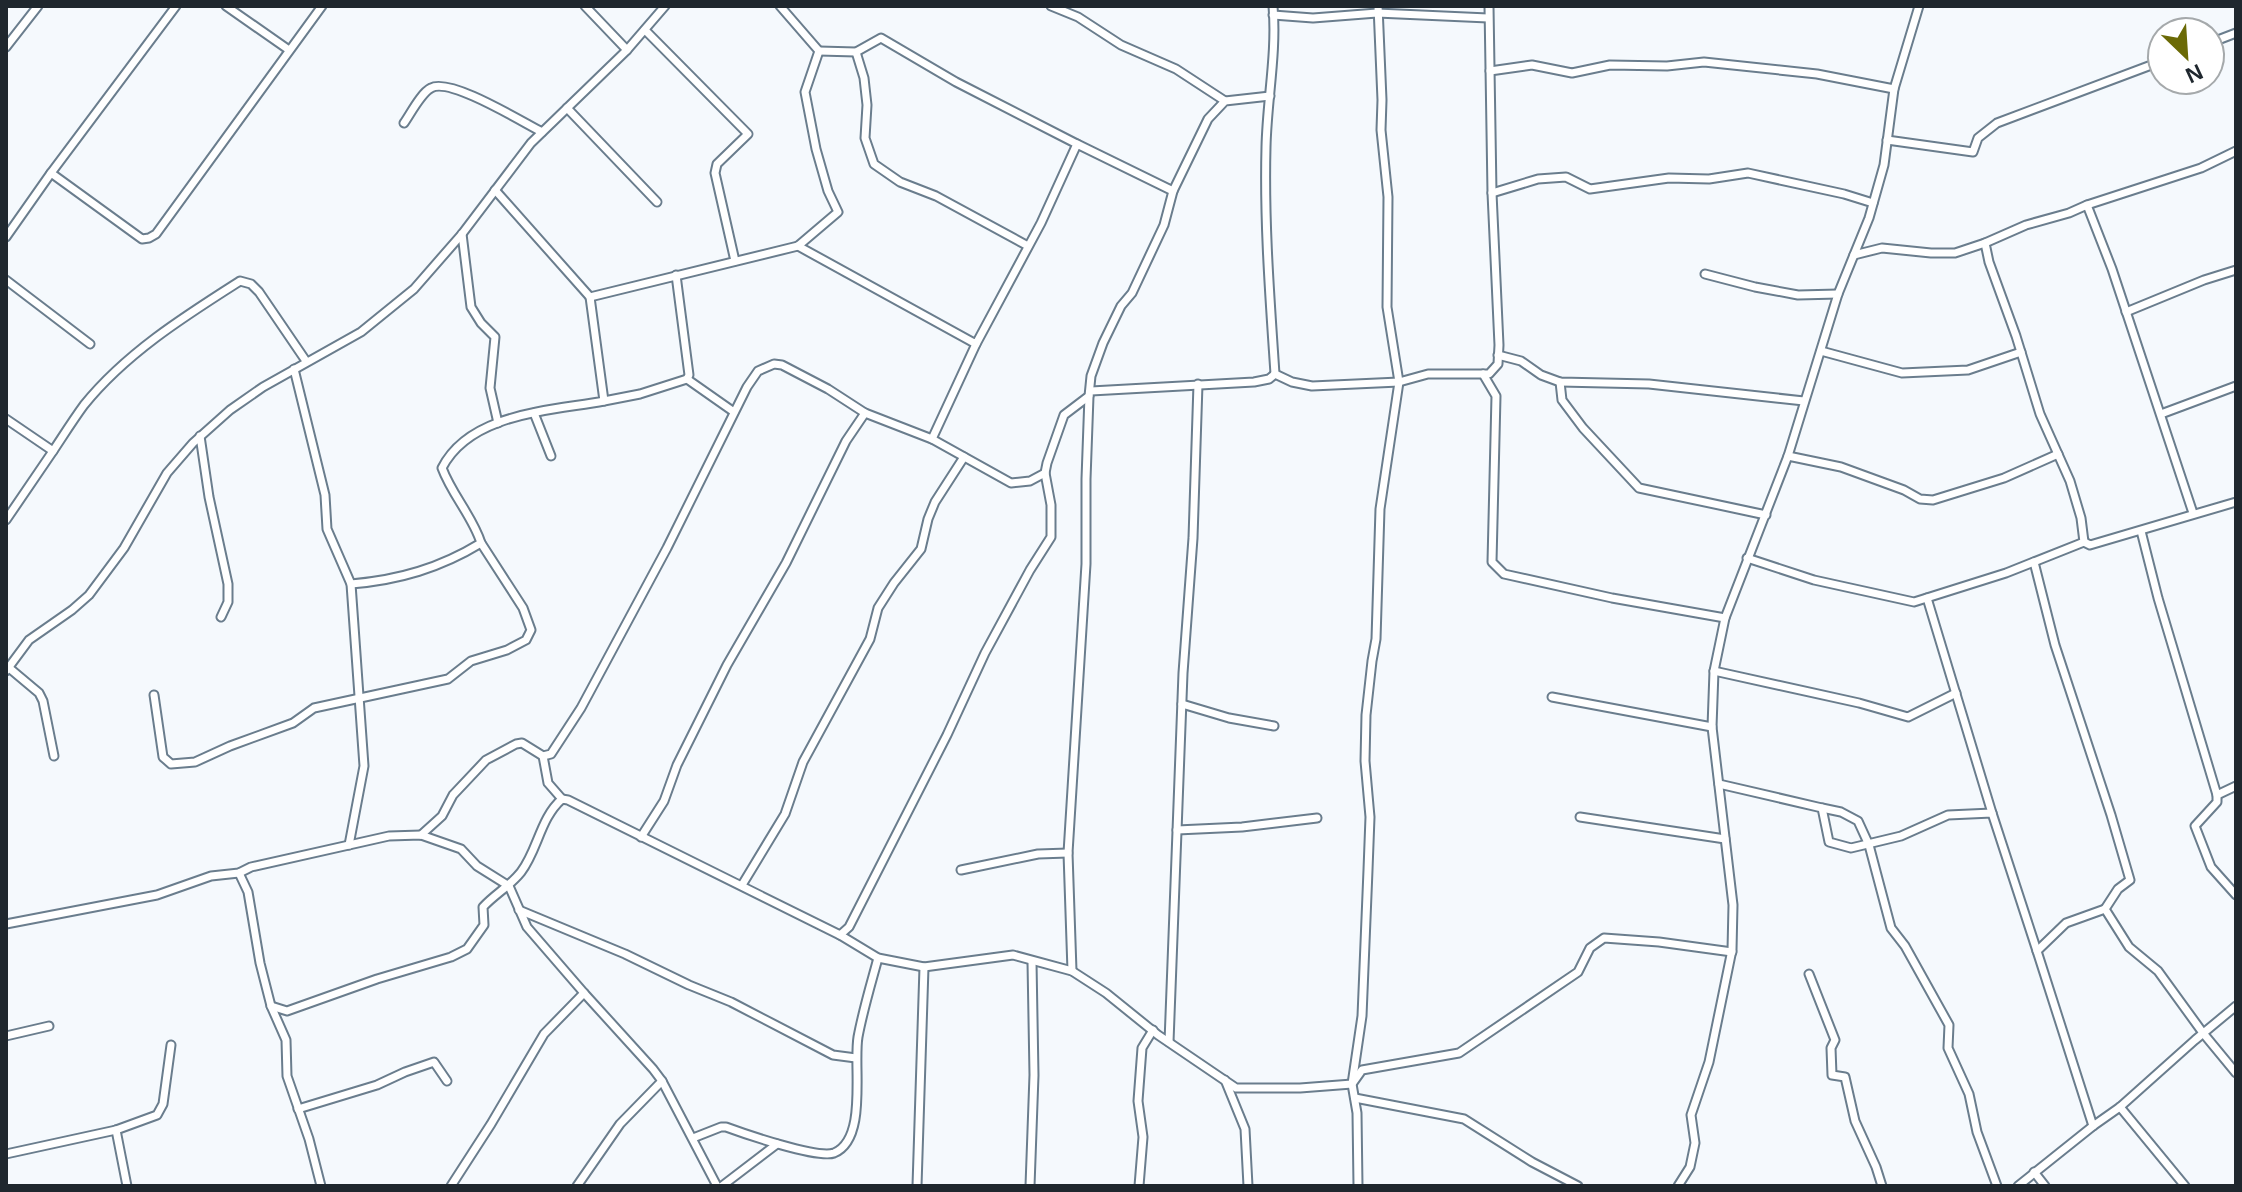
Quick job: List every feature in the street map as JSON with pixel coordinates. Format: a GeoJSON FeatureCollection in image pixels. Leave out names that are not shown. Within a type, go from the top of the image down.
{"type":"FeatureCollection","features":[{"type":"Feature","properties":{"kind":"street"},"geometry":{"type":"LineString","coordinates":[[6,47],[38,6]]}},
{"type":"Feature","properties":{"kind":"street"},"geometry":{"type":"LineString","coordinates":[[6,237],[176,6]]}},
{"type":"Feature","properties":{"kind":"street"},"geometry":{"type":"LineString","coordinates":[[226,6],[289,50]]}},
{"type":"Feature","properties":{"kind":"street"},"geometry":{"type":"LineString","coordinates":[[51,173],[142,239],[156,234],[322,6]]}},
{"type":"Feature","properties":{"kind":"street"},"geometry":{"type":"LineString","coordinates":[[585,6],[627,50]]}},
{"type":"Feature","properties":{"kind":"street"},"geometry":{"type":"LineString","coordinates":[[54,756],[39,693],[7,669],[29,640],[89,595],[124,548],[167,473],[200,436],[263,387],[361,332],[414,289],[462,234],[513,164],[627,50],[665,6]]}},
{"type":"Feature","properties":{"kind":"street"},"geometry":{"type":"LineString","coordinates":[[780,6],[819,51],[856,52],[881,38],[956,82],[1173,191]]}},
{"type":"Feature","properties":{"kind":"street"},"geometry":{"type":"LineString","coordinates":[[1051,6],[1078,17],[1121,45],[1176,69],[1225,101],[1270,96]]}},
{"type":"Feature","properties":{"kind":"street"},"geometry":{"type":"LineString","coordinates":[[1275,374],[1312,386],[1399,382],[1428,374],[1489,374],[1498,364],[1489,6]]}},
{"type":"Feature","properties":{"kind":"street"},"geometry":{"type":"LineString","coordinates":[[1678,1186],[1690,1167],[1695,1143],[1691,1115],[1709,1062],[1732,952],[1733,905],[1712,727],[1714,671],[1725,618],[1788,456],[1838,294],[1869,218],[1884,165],[1894,89],[1919,6]]}},
{"type":"Feature","properties":{"kind":"street"},"geometry":{"type":"LineString","coordinates":[[1275,374],[1266,146],[1273,10],[1313,18],[1378,9],[1488,18]]}},
{"type":"Feature","properties":{"kind":"street"},"geometry":{"type":"LineString","coordinates":[[1358,1186],[1357,1113],[1352,1084],[1362,1004],[1370,817],[1365,761],[1366,715],[1376,639],[1380,509],[1399,382],[1387,307],[1388,197],[1381,130],[1378,9]]}},
{"type":"Feature","properties":{"kind":"street"},"geometry":{"type":"LineString","coordinates":[[645,30],[748,134],[717,164],[715,173],[735,261]]}},
{"type":"Feature","properties":{"kind":"street"},"geometry":{"type":"LineString","coordinates":[[590,297],[798,246],[838,212],[828,191],[816,149],[805,92],[819,51]]}},
{"type":"Feature","properties":{"kind":"street"},"geometry":{"type":"LineString","coordinates":[[856,52],[864,78],[867,105],[865,138],[874,164],[900,182],[936,196],[1028,246]]}},
{"type":"Feature","properties":{"kind":"street"},"geometry":{"type":"LineString","coordinates":[[1490,71],[1532,65],[1572,73],[1610,65],[1667,66],[1704,62],[1817,74],[1894,89]]}},
{"type":"Feature","properties":{"kind":"street"},"geometry":{"type":"LineString","coordinates":[[1887,140],[1973,152],[1978,138],[1997,123],[2146,67]]}},
{"type":"Feature","properties":{"kind":"street"},"geometry":{"type":"LineString","coordinates":[[404,123],[429,88],[437,86],[468,93],[542,132]]}},
{"type":"Feature","properties":{"kind":"street"},"geometry":{"type":"LineString","coordinates":[[1072,971],[1068,853],[1086,564],[1091,376],[1103,343],[1121,306],[1132,293],[1164,225],[1173,191],[1208,119],[1225,101]]}},
{"type":"Feature","properties":{"kind":"street"},"geometry":{"type":"LineString","coordinates":[[567,108],[657,202]]}},
{"type":"Feature","properties":{"kind":"street"},"geometry":{"type":"LineString","coordinates":[[932,439],[976,344],[1077,144]]}},
{"type":"Feature","properties":{"kind":"street"},"geometry":{"type":"LineString","coordinates":[[1854,255],[1882,248],[1955,253],[2026,225],[2189,172],[2236,151]]}},
{"type":"Feature","properties":{"kind":"street"},"geometry":{"type":"LineString","coordinates":[[1492,193],[1538,179],[1566,177],[1590,189],[1661,178],[1709,179],[1748,173],[1873,203]]}},
{"type":"Feature","properties":{"kind":"street"},"geometry":{"type":"LineString","coordinates":[[495,190],[590,297],[604,401]]}},
{"type":"Feature","properties":{"kind":"street"},"geometry":{"type":"LineString","coordinates":[[2087,205],[2193,513]]}},
{"type":"Feature","properties":{"kind":"street"},"geometry":{"type":"LineString","coordinates":[[462,234],[471,307],[495,337],[490,388],[498,423]]}},
{"type":"Feature","properties":{"kind":"street"},"geometry":{"type":"LineString","coordinates":[[1985,243],[2040,414],[2070,481],[2081,518],[2084,542]]}},
{"type":"Feature","properties":{"kind":"street"},"geometry":{"type":"LineString","coordinates":[[798,246],[976,344]]}},
{"type":"Feature","properties":{"kind":"street"},"geometry":{"type":"LineString","coordinates":[[2126,312],[2236,270]]}},
{"type":"Feature","properties":{"kind":"street"},"geometry":{"type":"LineString","coordinates":[[1705,274],[1798,295],[1838,294]]}},
{"type":"Feature","properties":{"kind":"street"},"geometry":{"type":"LineString","coordinates":[[676,275],[689,375],[687,379]]}},
{"type":"Feature","properties":{"kind":"street"},"geometry":{"type":"LineString","coordinates":[[6,280],[90,344]]}},
{"type":"Feature","properties":{"kind":"street"},"geometry":{"type":"LineString","coordinates":[[6,520],[85,404],[158,336],[240,281],[246,281],[259,292],[306,361]]}},
{"type":"Feature","properties":{"kind":"street"},"geometry":{"type":"LineString","coordinates":[[1821,351],[1902,373],[1968,370],[2021,352]]}},
{"type":"Feature","properties":{"kind":"street"},"geometry":{"type":"LineString","coordinates":[[1498,355],[1521,361],[1541,375],[1560,382],[1649,384],[1804,401]]}},
{"type":"Feature","properties":{"kind":"street"},"geometry":{"type":"LineString","coordinates":[[421,835],[442,816],[453,795],[486,760],[522,743],[543,756],[551,754],[581,708],[755,375],[774,364],[782,365],[865,413],[932,439],[1011,483],[1030,481],[1045,473]]}},
{"type":"Feature","properties":{"kind":"street"},"geometry":{"type":"LineString","coordinates":[[294,369],[323,482],[327,529],[351,584],[364,766],[349,845]]}},
{"type":"Feature","properties":{"kind":"street"},"geometry":{"type":"LineString","coordinates":[[840,935],[849,927],[947,735],[985,653],[1051,537],[1051,505],[1045,473],[1064,415],[1090,393],[1254,382],[1269,379],[1275,374]]}},
{"type":"Feature","properties":{"kind":"street"},"geometry":{"type":"LineString","coordinates":[[1483,374],[1496,396],[1492,562],[1504,574],[1612,598],[1725,618]]}},
{"type":"Feature","properties":{"kind":"street"},"geometry":{"type":"LineString","coordinates":[[154,695],[163,757],[171,764],[195,762],[293,723],[314,708],[448,679],[471,661],[507,650],[526,640],[531,630],[523,608],[459,505],[442,468],[461,444],[477,431],[498,423],[534,413],[640,394],[687,379]]}},
{"type":"Feature","properties":{"kind":"street"},"geometry":{"type":"LineString","coordinates":[[687,379],[734,412]]}},
{"type":"Feature","properties":{"kind":"street"},"geometry":{"type":"LineString","coordinates":[[1560,382],[1562,400],[1592,439],[1639,488],[1766,515]]}},
{"type":"Feature","properties":{"kind":"street"},"geometry":{"type":"LineString","coordinates":[[1169,1042],[1198,384]]}},
{"type":"Feature","properties":{"kind":"street"},"geometry":{"type":"LineString","coordinates":[[2161,414],[2236,386]]}},
{"type":"Feature","properties":{"kind":"street"},"geometry":{"type":"LineString","coordinates":[[534,413],[551,456]]}},
{"type":"Feature","properties":{"kind":"street"},"geometry":{"type":"LineString","coordinates":[[641,837],[664,801],[677,765],[727,665],[786,563],[846,441],[865,413]]}},
{"type":"Feature","properties":{"kind":"street"},"geometry":{"type":"LineString","coordinates":[[6,419],[53,451]]}},
{"type":"Feature","properties":{"kind":"street"},"geometry":{"type":"LineString","coordinates":[[200,436],[209,497],[228,584],[228,602],[221,617]]}},
{"type":"Feature","properties":{"kind":"street"},"geometry":{"type":"LineString","coordinates":[[1788,456],[1841,467],[1920,499],[1933,500],[2004,478],[2058,454]]}},
{"type":"Feature","properties":{"kind":"street"},"geometry":{"type":"LineString","coordinates":[[742,885],[785,814],[803,762],[870,639],[878,608],[921,549],[935,502],[964,457]]}},
{"type":"Feature","properties":{"kind":"street"},"geometry":{"type":"LineString","coordinates":[[1747,558],[1814,580],[1914,602],[2006,573],[2084,542],[2090,545],[2236,502]]}},
{"type":"Feature","properties":{"kind":"street"},"geometry":{"type":"LineString","coordinates":[[2141,531],[2217,795],[2217,802],[2195,826],[2211,867],[2236,895]]}},
{"type":"Feature","properties":{"kind":"street"},"geometry":{"type":"LineString","coordinates":[[351,584],[385,581],[446,562],[481,543]]}},
{"type":"Feature","properties":{"kind":"street"},"geometry":{"type":"LineString","coordinates":[[2034,562],[2055,645],[2130,880],[2118,889],[2105,909],[2066,923],[2037,951]]}},
{"type":"Feature","properties":{"kind":"street"},"geometry":{"type":"LineString","coordinates":[[1927,598],[1992,813],[2093,1126]]}},
{"type":"Feature","properties":{"kind":"street"},"geometry":{"type":"LineString","coordinates":[[1714,671],[1908,717],[1956,693]]}},
{"type":"Feature","properties":{"kind":"street"},"geometry":{"type":"LineString","coordinates":[[1552,697],[1712,727]]}},
{"type":"Feature","properties":{"kind":"street"},"geometry":{"type":"LineString","coordinates":[[1182,704],[1229,718],[1274,726]]}},
{"type":"Feature","properties":{"kind":"street"},"geometry":{"type":"LineString","coordinates":[[543,756],[548,783],[562,799],[742,885],[878,958],[924,967],[1013,955],[1072,971],[1236,1088],[1352,1084]]}},
{"type":"Feature","properties":{"kind":"street"},"geometry":{"type":"LineString","coordinates":[[1719,784],[1841,812],[1858,821],[1869,845],[1891,928],[1905,946],[1949,1025],[1948,1048],[1969,1094],[1977,1132],[1997,1186]]}},
{"type":"Feature","properties":{"kind":"street"},"geometry":{"type":"LineString","coordinates":[[2217,795],[2236,786]]}},
{"type":"Feature","properties":{"kind":"street"},"geometry":{"type":"LineString","coordinates":[[271,1006],[287,1011],[467,949],[484,925],[483,907],[509,886],[522,870],[550,813],[562,799]]}},
{"type":"Feature","properties":{"kind":"street"},"geometry":{"type":"LineString","coordinates":[[1822,808],[1829,842],[1851,848],[1901,836],[1948,815],[1992,813]]}},
{"type":"Feature","properties":{"kind":"street"},"geometry":{"type":"LineString","coordinates":[[1580,817],[1725,839]]}},
{"type":"Feature","properties":{"kind":"street"},"geometry":{"type":"LineString","coordinates":[[1177,830],[1242,827],[1317,818]]}},
{"type":"Feature","properties":{"kind":"street"},"geometry":{"type":"LineString","coordinates":[[6,924],[157,895],[211,876],[239,873],[251,867],[389,836],[421,835],[461,849],[477,866],[509,886],[527,927],[662,1081],[720,1186],[777,1144]]}},
{"type":"Feature","properties":{"kind":"street"},"geometry":{"type":"LineString","coordinates":[[961,870],[1038,854],[1068,853]]}},
{"type":"Feature","properties":{"kind":"street"},"geometry":{"type":"LineString","coordinates":[[239,873],[248,892],[271,1006],[286,1040],[287,1076],[309,1139],[321,1186]]}},
{"type":"Feature","properties":{"kind":"street"},"geometry":{"type":"LineString","coordinates":[[2105,909],[2129,947],[2158,971],[2236,1073]]}},
{"type":"Feature","properties":{"kind":"street"},"geometry":{"type":"LineString","coordinates":[[519,910],[731,1002],[833,1055],[856,1058]]}},
{"type":"Feature","properties":{"kind":"street"},"geometry":{"type":"LineString","coordinates":[[1352,1084],[1362,1070],[1459,1053],[1578,972],[1590,948],[1604,938],[1732,952]]}},
{"type":"Feature","properties":{"kind":"street"},"geometry":{"type":"LineString","coordinates":[[693,1138],[726,1127],[819,1154],[832,1154],[849,1140],[856,1115],[858,1037],[878,958]]}},
{"type":"Feature","properties":{"kind":"street"},"geometry":{"type":"LineString","coordinates":[[1030,1186],[1034,1075],[1032,962]]}},
{"type":"Feature","properties":{"kind":"street"},"geometry":{"type":"LineString","coordinates":[[917,1186],[924,967]]}},
{"type":"Feature","properties":{"kind":"street"},"geometry":{"type":"LineString","coordinates":[[1809,974],[1835,1040],[1831,1048],[1832,1075],[1845,1077],[1855,1121],[1882,1186]]}},
{"type":"Feature","properties":{"kind":"street"},"geometry":{"type":"LineString","coordinates":[[451,1186],[544,1034],[584,993]]}},
{"type":"Feature","properties":{"kind":"street"},"geometry":{"type":"LineString","coordinates":[[2018,1186],[2120,1107],[2236,1006]]}},
{"type":"Feature","properties":{"kind":"street"},"geometry":{"type":"LineString","coordinates":[[6,1036],[49,1026]]}},
{"type":"Feature","properties":{"kind":"street"},"geometry":{"type":"LineString","coordinates":[[1139,1186],[1143,1137],[1138,1101],[1142,1048],[1153,1030]]}},
{"type":"Feature","properties":{"kind":"street"},"geometry":{"type":"LineString","coordinates":[[6,1154],[116,1130],[157,1115],[161,1111],[171,1045]]}},
{"type":"Feature","properties":{"kind":"street"},"geometry":{"type":"LineString","coordinates":[[298,1109],[377,1085],[434,1062],[447,1081]]}},
{"type":"Feature","properties":{"kind":"street"},"geometry":{"type":"LineString","coordinates":[[1225,1079],[1245,1129],[1248,1186]]}},
{"type":"Feature","properties":{"kind":"street"},"geometry":{"type":"LineString","coordinates":[[577,1186],[620,1124],[662,1081]]}},
{"type":"Feature","properties":{"kind":"street"},"geometry":{"type":"LineString","coordinates":[[1355,1098],[1464,1119],[1532,1162],[1578,1186]]}},
{"type":"Feature","properties":{"kind":"street"},"geometry":{"type":"LineString","coordinates":[[2120,1107],[2185,1186]]}},
{"type":"Feature","properties":{"kind":"street"},"geometry":{"type":"LineString","coordinates":[[116,1130],[127,1186]]}},
{"type":"Feature","properties":{"kind":"street"},"geometry":{"type":"LineString","coordinates":[[2034,1172],[2045,1186]]}}]}
